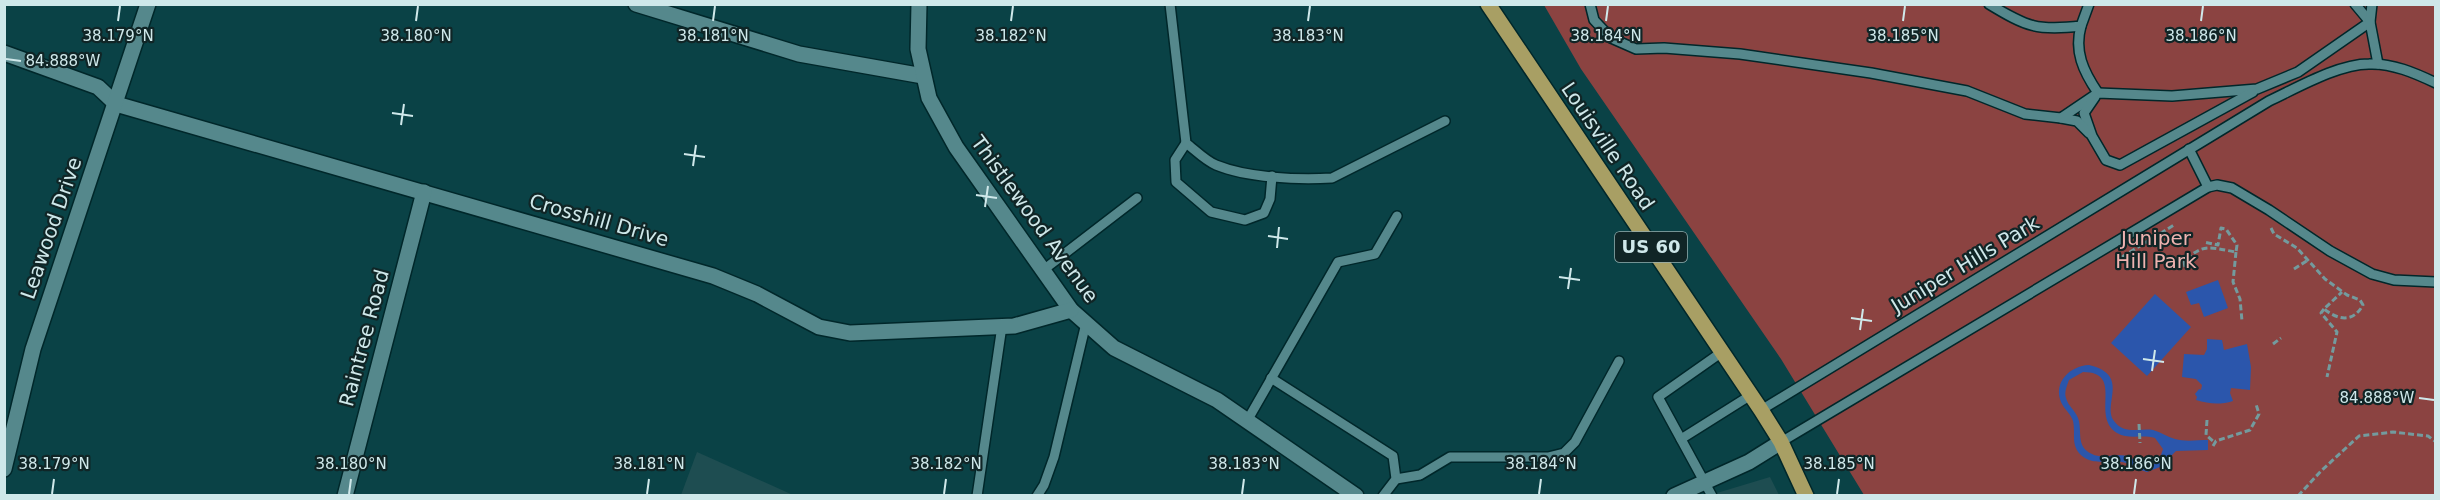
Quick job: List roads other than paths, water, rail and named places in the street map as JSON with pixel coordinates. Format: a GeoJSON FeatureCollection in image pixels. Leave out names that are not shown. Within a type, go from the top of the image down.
{"type":"FeatureCollection","features":[{"type":"Feature","properties":{"kind":"main road","name":"Louisville Road"},"geometry":{"type":"LineString","coordinates":[[1488,4],[1761,410],[1781,442],[1806,495]]}},
{"type":"Feature","properties":{"kind":"street","name":"Leawood Drive"},"geometry":{"type":"LineString","coordinates":[[4,469],[33,349],[148,4]]}},
{"type":"Feature","properties":{"kind":"street"},"geometry":{"type":"LineString","coordinates":[[636,4],[799,54],[922,76]]}},
{"type":"Feature","properties":{"kind":"street","name":"Thistlewood Avenue"},"geometry":{"type":"LineString","coordinates":[[919,4],[918,49],[922,76],[929,98],[956,147],[1071,310],[1114,348],[1217,400],[1356,495]]}},
{"type":"Feature","properties":{"kind":"street"},"geometry":{"type":"LineString","coordinates":[[4,53],[98,87],[116,104]]}},
{"type":"Feature","properties":{"kind":"street","name":"Crosshill Drive"},"geometry":{"type":"LineString","coordinates":[[116,104],[713,276],[757,294],[819,327],[862,333],[1014,326],[1071,310]]}},
{"type":"Feature","properties":{"kind":"street","name":"Raintree Road"},"geometry":{"type":"LineString","coordinates":[[345,495],[424,192]]}},
{"type":"Feature","properties":{"kind":"street"},"geometry":{"type":"LineString","coordinates":[[1674,495],[1709,489],[1781,442]]}},
{"type":"Feature","properties":{"kind":"lane"},"geometry":{"type":"LineString","coordinates":[[1170,4],[1186,143],[1175,160],[1176,182],[1211,212],[1245,220],[1264,213],[1270,199],[1272,176]]}},
{"type":"Feature","properties":{"kind":"lane"},"geometry":{"type":"LineString","coordinates":[[1590,4],[1594,20],[1611,38],[1636,49],[1664,48],[1740,54],[1871,73],[1967,91],[2025,114],[2077,121],[2092,136]]}},
{"type":"Feature","properties":{"kind":"lane"},"geometry":{"type":"LineString","coordinates":[[1989,4],[2021,24],[2052,29],[2081,26]]}},
{"type":"Feature","properties":{"kind":"lane"},"geometry":{"type":"LineString","coordinates":[[2090,4],[2076,42],[2084,73],[2098,93]]}},
{"type":"Feature","properties":{"kind":"lane"},"geometry":{"type":"LineString","coordinates":[[2355,4],[2370,22]]}},
{"type":"Feature","properties":{"kind":"lane"},"geometry":{"type":"LineString","coordinates":[[2372,4],[2370,22],[2378,64]]}},
{"type":"Feature","properties":{"kind":"lane"},"geometry":{"type":"LineString","coordinates":[[2098,93],[2084,113],[2092,136],[2106,160],[2120,165],[2257,89],[2298,72],[2370,22]]}},
{"type":"Feature","properties":{"kind":"lane","name":"Juniper Hills Park"},"geometry":{"type":"LineString","coordinates":[[1761,410],[2188,149],[2294,89],[2344,69],[2366,64],[2378,64],[2410,72],[2436,83]]}},
{"type":"Feature","properties":{"kind":"lane"},"geometry":{"type":"LineString","coordinates":[[2061,118],[2098,93],[2172,96],[2257,89]]}},
{"type":"Feature","properties":{"kind":"lane"},"geometry":{"type":"LineString","coordinates":[[1186,143],[1215,165],[1272,176],[1332,178],[1445,120]]}},
{"type":"Feature","properties":{"kind":"lane"},"geometry":{"type":"LineString","coordinates":[[2188,149],[2208,187]]}},
{"type":"Feature","properties":{"kind":"lane"},"geometry":{"type":"LineString","coordinates":[[1781,442],[2208,187],[2217,184],[2232,189],[2269,210],[2330,251],[2372,274],[2394,280],[2436,282]]}},
{"type":"Feature","properties":{"kind":"lane"},"geometry":{"type":"LineString","coordinates":[[1042,271],[1137,198]]}},
{"type":"Feature","properties":{"kind":"lane"},"geometry":{"type":"LineString","coordinates":[[1247,421],[1338,262],[1375,254],[1397,216]]}},
{"type":"Feature","properties":{"kind":"lane"},"geometry":{"type":"LineString","coordinates":[[1037,495],[1044,485],[1054,457],[1086,323]]}},
{"type":"Feature","properties":{"kind":"lane"},"geometry":{"type":"LineString","coordinates":[[977,495],[1002,326]]}},
{"type":"Feature","properties":{"kind":"lane"},"geometry":{"type":"LineString","coordinates":[[1709,489],[1658,397],[1722,352]]}},
{"type":"Feature","properties":{"kind":"lane"},"geometry":{"type":"LineString","coordinates":[[1383,495],[1396,479],[1420,475],[1450,457],[1548,457],[1564,453],[1575,442],[1619,361]]}},
{"type":"Feature","properties":{"kind":"lane"},"geometry":{"type":"LineString","coordinates":[[1271,378],[1393,456],[1396,479]]}},
{"type":"Feature","properties":{"kind":"lane"},"geometry":{"type":"LineString","coordinates":[[1681,439],[1751,395]]}},
{"type":"Feature","properties":{"kind":"water"},"geometry":{"type":"Polygon","coordinates":[[[2218,280],[2228,308],[2204,317],[2199,303],[2191,305],[2186,292],[2218,280]]]}},
{"type":"Feature","properties":{"kind":"water"},"geometry":{"type":"Polygon","coordinates":[[[2155,294],[2191,327],[2147,376],[2111,343],[2155,294]]]}},
{"type":"Feature","properties":{"kind":"water"},"geometry":{"type":"Polygon","coordinates":[[[2207,339],[2222,340],[2224,350],[2247,344],[2251,367],[2250,390],[2231,388],[2233,401],[2214,404],[2196,400],[2195,394],[2199,389],[2201,390],[2202,385],[2196,379],[2182,377],[2184,354],[2204,355],[2207,349],[2207,339]]]}},
{"type":"Feature","properties":{"kind":"water"},"geometry":{"type":"Polygon","coordinates":[[[2089,365],[2102,370],[2109,376],[2113,390],[2111,414],[2114,421],[2122,428],[2153,430],[2179,440],[2208,440],[2208,450],[2176,451],[2160,467],[2147,472],[2125,463],[2096,462],[2082,456],[2076,448],[2073,421],[2062,405],[2059,388],[2065,376],[2075,368],[2089,365]],[[2083,372],[2069,380],[2065,396],[2078,418],[2083,447],[2096,456],[2120,455],[2147,465],[2159,461],[2163,449],[2155,438],[2122,435],[2110,425],[2106,416],[2105,387],[2102,379],[2095,374],[2083,372]]]}},
{"type":"Feature","properties":{"kind":"park label","name":"Juniper Hill Park"},"geometry":{"type":"Point","coordinates":[2156,250]}}]}
